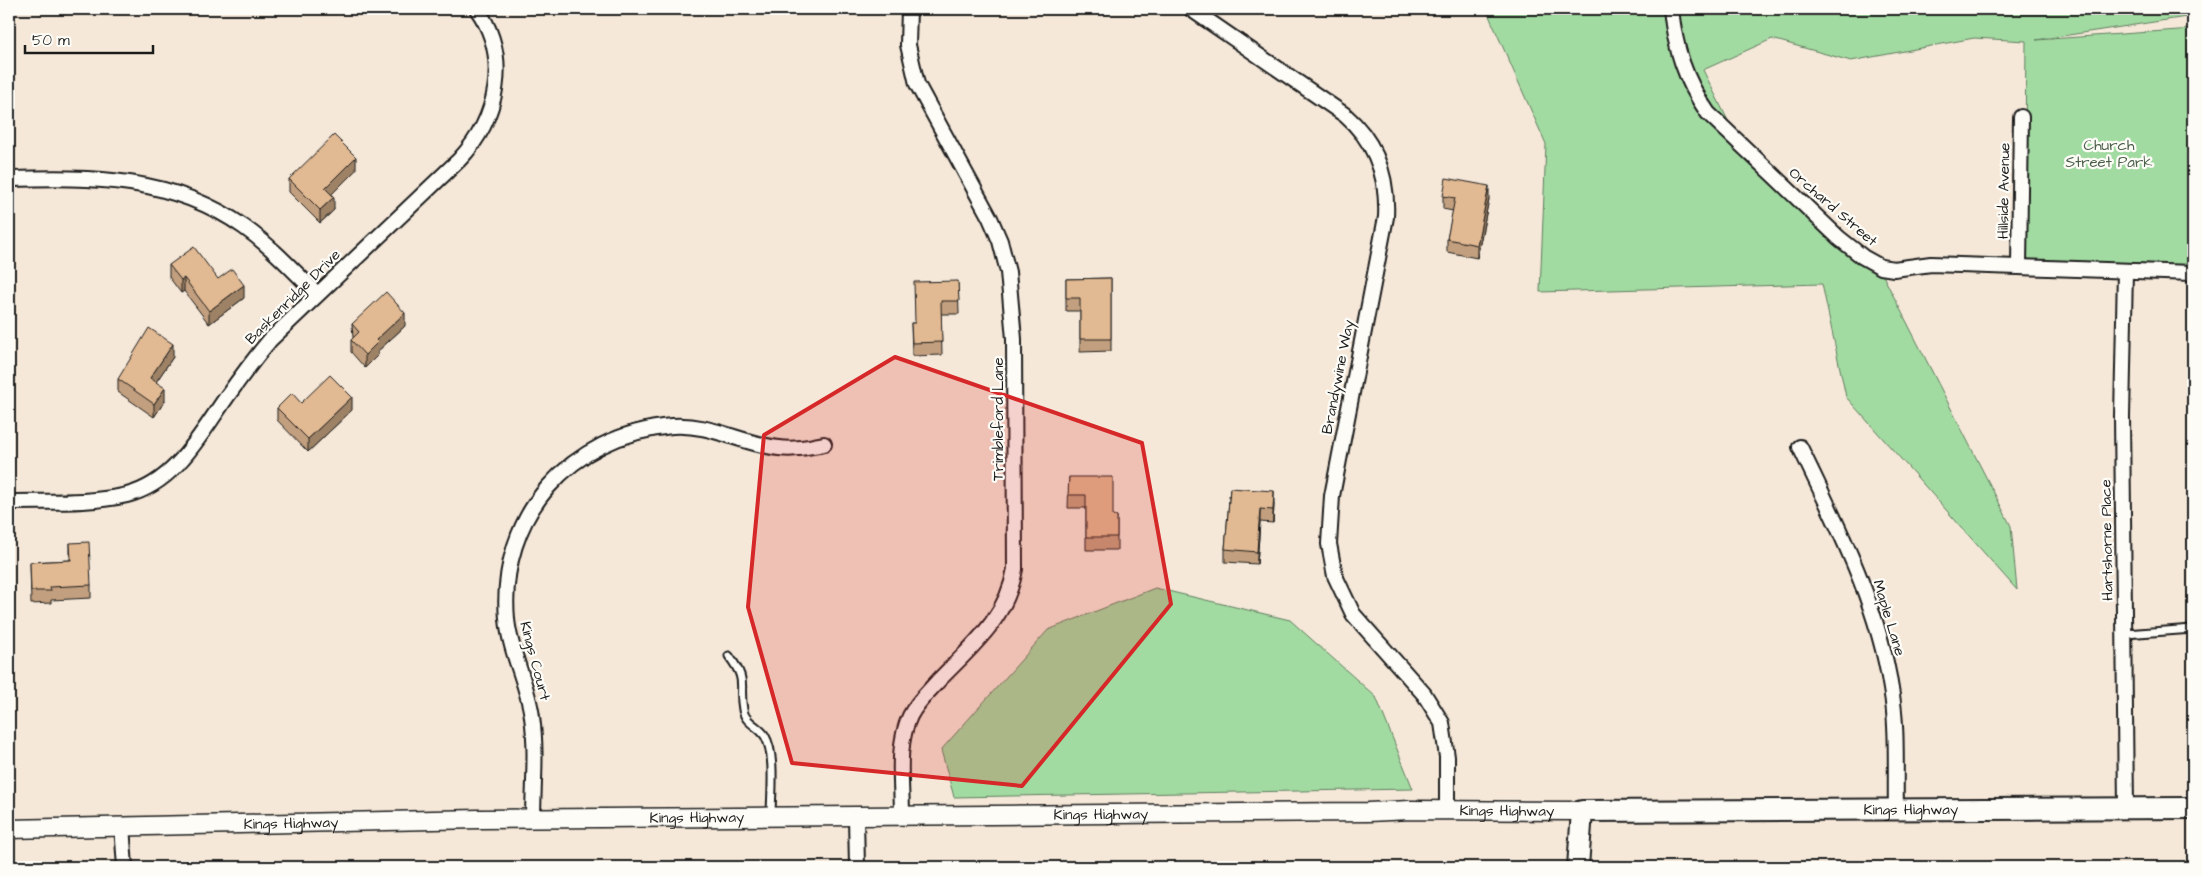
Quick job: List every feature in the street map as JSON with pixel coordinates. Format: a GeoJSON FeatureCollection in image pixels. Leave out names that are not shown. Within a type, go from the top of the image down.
{"type":"FeatureCollection","features":[{"type":"Feature","properties":{"kind":"main road","name":"Kings Highway"},"geometry":{"type":"LineString","coordinates":[[1582,811],[2193,808]]}},
{"type":"Feature","properties":{"kind":"main road"},"geometry":{"type":"LineString","coordinates":[[1578,867],[1582,811]]}},
{"type":"Feature","properties":{"kind":"street","name":"Baskenridge Drive"},"geometry":{"type":"LineString","coordinates":[[9,502],[98,499],[128,495],[145,488],[164,476],[185,456],[247,367],[270,340],[459,160],[482,131],[495,99],[497,74],[491,35],[477,9]]}},
{"type":"Feature","properties":{"kind":"street","name":"Trimbleford Lane"},"geometry":{"type":"LineString","coordinates":[[902,815],[901,757],[910,716],[928,692],[987,630],[1002,610],[1012,585],[1015,569],[1014,339],[1008,272],[1000,241],[990,218],[917,84],[908,45],[909,9]]}},
{"type":"Feature","properties":{"kind":"street","name":"Brandywine Way"},"geometry":{"type":"LineString","coordinates":[[1191,9],[1346,115],[1361,130],[1375,151],[1381,167],[1387,190],[1386,218],[1332,496],[1328,544],[1336,576],[1353,614],[1424,694],[1442,723],[1447,757],[1447,810]]}},
{"type":"Feature","properties":{"kind":"street","name":"Orchard Street"},"geometry":{"type":"LineString","coordinates":[[1671,9],[1678,54],[1683,70],[1695,94],[1708,113],[1840,238],[1863,257],[1881,267],[1894,269],[1931,264],[2193,273]]}},
{"type":"Feature","properties":{"kind":"street","name":"Hillside Avenue"},"geometry":{"type":"LineString","coordinates":[[2019,266],[2021,117]]}},
{"type":"Feature","properties":{"kind":"street"},"geometry":{"type":"LineString","coordinates":[[9,179],[96,178],[127,181],[174,193],[206,206],[244,227],[276,253],[317,294]]}},
{"type":"Feature","properties":{"kind":"street","name":"Hartshorne Place"},"geometry":{"type":"LineString","coordinates":[[2125,271],[2122,416],[2126,809]]}},
{"type":"Feature","properties":{"kind":"street","name":"Kings Court"},"geometry":{"type":"LineString","coordinates":[[533,820],[532,716],[509,635],[506,600],[508,572],[514,547],[534,505],[563,471],[590,451],[618,438],[651,428],[674,426],[706,428],[778,448],[794,449],[824,444]]}},
{"type":"Feature","properties":{"kind":"street","name":"Maple Lane"},"geometry":{"type":"LineString","coordinates":[[1800,447],[1853,559],[1885,657],[1892,690],[1896,810]]}},
{"type":"Feature","properties":{"kind":"street","name":"Kings Highway"},"geometry":{"type":"LineString","coordinates":[[9,829],[902,815],[1447,810],[1582,811]]}},
{"type":"Feature","properties":{"kind":"street"},"geometry":{"type":"LineString","coordinates":[[856,817],[857,867]]}},
{"type":"Feature","properties":{"kind":"street"},"geometry":{"type":"LineString","coordinates":[[122,826],[124,867]]}},
{"type":"Feature","properties":{"kind":"lane"},"geometry":{"type":"LineString","coordinates":[[2125,634],[2193,629]]}},
{"type":"Feature","properties":{"kind":"lane"},"geometry":{"type":"LineString","coordinates":[[729,656],[742,673],[743,711],[749,722],[764,734],[770,749],[771,817]]}},
{"type":"Feature","properties":{"kind":"highlighted area"},"geometry":{"type":"Polygon","coordinates":[[[895,357],[1142,443],[1171,604],[1022,786],[792,763],[748,607],[764,435],[895,357]]]}},
{"type":"Feature","properties":{"kind":"green space","name":"Church Street Park"},"geometry":{"type":"Polygon","coordinates":[[[1486,9],[2193,9],[2193,16],[2036,40],[2193,29],[2193,268],[2024,266],[2026,41],[1974,38],[1851,61],[1772,39],[1703,70],[1744,153],[1873,256],[2011,526],[2017,590],[1846,397],[1822,284],[1540,292],[1546,144],[1486,9]]]}},
{"type":"Feature","properties":{"kind":"green space"},"geometry":{"type":"Polygon","coordinates":[[[1155,588],[1290,620],[1376,697],[1413,789],[954,797],[941,750],[1048,630],[1155,588]]]}},
{"type":"Feature","properties":{"kind":"building"},"geometry":{"type":"Polygon","coordinates":[[[334,135],[356,157],[325,188],[334,197],[320,210],[289,179],[334,135]]]}},
{"type":"Feature","properties":{"kind":"building"},"geometry":{"type":"Polygon","coordinates":[[[1446,178],[1489,186],[1477,245],[1447,239],[1455,198],[1443,196],[1446,178]]]}},
{"type":"Feature","properties":{"kind":"building"},"geometry":{"type":"Polygon","coordinates":[[[194,247],[218,279],[232,269],[244,285],[209,311],[184,278],[181,280],[169,265],[194,247]]]}},
{"type":"Feature","properties":{"kind":"building"},"geometry":{"type":"Polygon","coordinates":[[[1111,278],[1111,339],[1080,339],[1080,298],[1066,298],[1066,279],[1111,278]]]}},
{"type":"Feature","properties":{"kind":"building"},"geometry":{"type":"Polygon","coordinates":[[[958,281],[959,301],[941,301],[942,342],[912,343],[911,323],[915,323],[914,282],[958,281]]]}},
{"type":"Feature","properties":{"kind":"building"},"geometry":{"type":"Polygon","coordinates":[[[386,292],[405,313],[376,340],[378,342],[365,355],[351,340],[359,332],[352,324],[386,292]]]}},
{"type":"Feature","properties":{"kind":"building"},"geometry":{"type":"Polygon","coordinates":[[[149,328],[173,344],[150,378],[165,388],[154,404],[118,379],[149,328]]]}},
{"type":"Feature","properties":{"kind":"building"},"geometry":{"type":"Polygon","coordinates":[[[330,375],[352,397],[308,439],[277,408],[292,393],[301,403],[330,375]]]}},
{"type":"Feature","properties":{"kind":"building"},"geometry":{"type":"Polygon","coordinates":[[[1069,477],[1113,477],[1113,516],[1117,516],[1117,537],[1086,537],[1086,495],[1068,495],[1069,477]]]}},
{"type":"Feature","properties":{"kind":"building"},"geometry":{"type":"Polygon","coordinates":[[[1230,488],[1274,491],[1273,510],[1260,509],[1257,552],[1225,549],[1230,488]]]}},
{"type":"Feature","properties":{"kind":"building"},"geometry":{"type":"Polygon","coordinates":[[[89,542],[91,585],[50,587],[51,591],[31,591],[30,562],[71,560],[70,543],[89,542]]]}}]}
